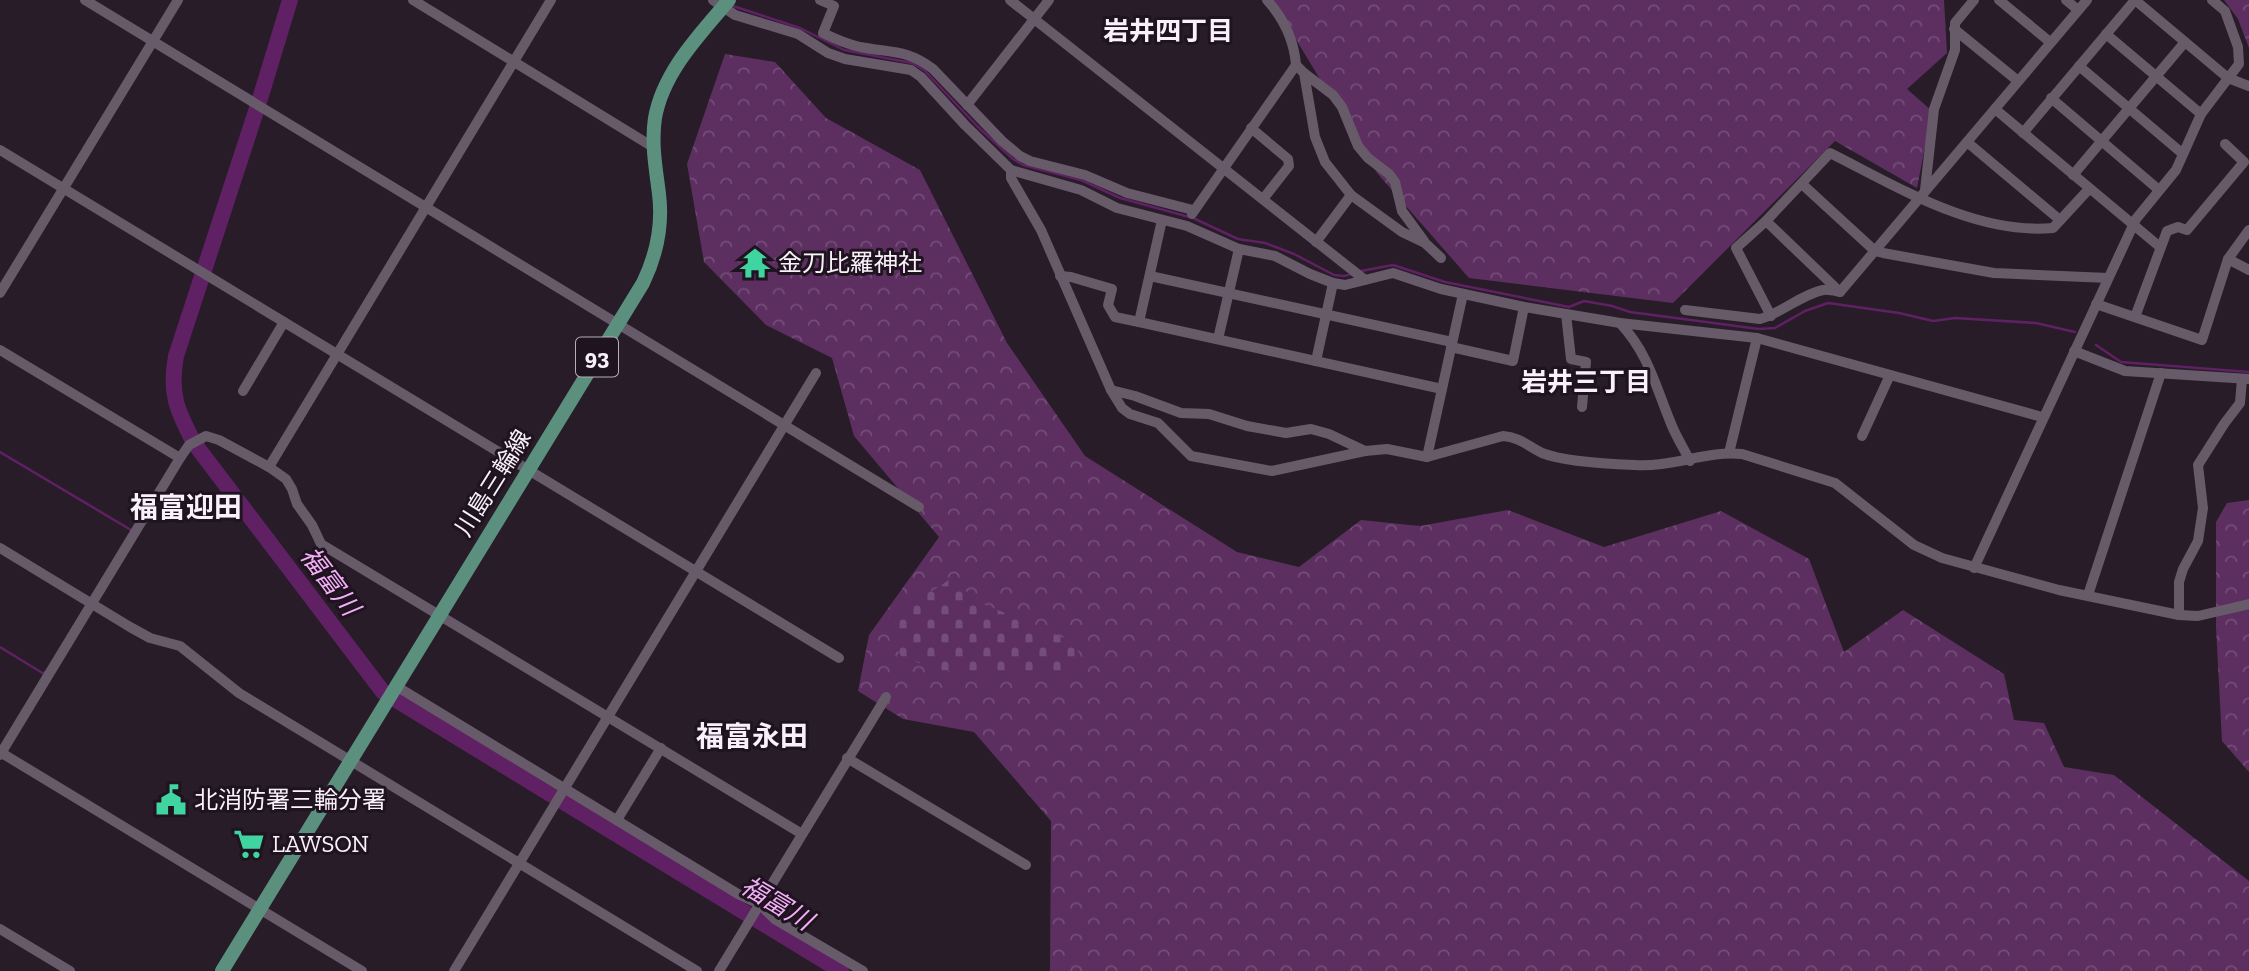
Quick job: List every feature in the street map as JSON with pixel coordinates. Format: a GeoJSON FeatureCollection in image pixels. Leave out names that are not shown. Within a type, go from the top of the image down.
{"type":"FeatureCollection","features":[{"type":"Feature","properties":{"kind":"main road","name":"川島三輪線"},"geometry":{"type":"LineString","coordinates":[[222,971],[643,283],[654,260],[659,237],[659,197],[653,147],[656,117],[672,74],[722,3]]}},
{"type":"Feature","properties":{"kind":"street"},"geometry":{"type":"LineString","coordinates":[[85,0],[919,506]]}},
{"type":"Feature","properties":{"kind":"street"},"geometry":{"type":"LineString","coordinates":[[0,293],[177,0]]}},
{"type":"Feature","properties":{"kind":"street"},"geometry":{"type":"LineString","coordinates":[[414,0],[653,147]]}},
{"type":"Feature","properties":{"kind":"street"},"geometry":{"type":"LineString","coordinates":[[269,467],[551,0]]}},
{"type":"Feature","properties":{"kind":"street"},"geometry":{"type":"LineString","coordinates":[[820,0],[834,6],[823,33],[860,47],[911,54],[933,69],[1002,141],[1030,161],[1085,175],[1190,218],[1239,249],[1275,256],[1333,283],[1345,285],[1358,275],[1393,273],[1441,289],[1524,307],[1620,323],[1757,338],[2042,417]]}},
{"type":"Feature","properties":{"kind":"street"},"geometry":{"type":"LineString","coordinates":[[1010,0],[1358,275]]}},
{"type":"Feature","properties":{"kind":"street"},"geometry":{"type":"LineString","coordinates":[[967,105],[1049,0]]}},
{"type":"Feature","properties":{"kind":"street"},"geometry":{"type":"LineString","coordinates":[[1267,0],[1291,36],[1296,65],[1304,74],[1334,95],[1342,107],[1358,146],[1395,182],[1402,211],[1441,258]]}},
{"type":"Feature","properties":{"kind":"street"},"geometry":{"type":"LineString","coordinates":[[1922,194],[1934,109],[1955,51],[1955,23],[1974,0]]}},
{"type":"Feature","properties":{"kind":"street"},"geometry":{"type":"LineString","coordinates":[[1999,0],[2050,42]]}},
{"type":"Feature","properties":{"kind":"street"},"geometry":{"type":"LineString","coordinates":[[2066,0],[2078,10]]}},
{"type":"Feature","properties":{"kind":"street"},"geometry":{"type":"LineString","coordinates":[[1840,292],[2087,0]]}},
{"type":"Feature","properties":{"kind":"street"},"geometry":{"type":"LineString","coordinates":[[2023,133],[2135,0],[2228,78],[2249,86]]}},
{"type":"Feature","properties":{"kind":"street"},"geometry":{"type":"LineString","coordinates":[[1974,568],[2132,226],[2176,170],[2200,114],[2239,64],[2238,47],[2225,11],[2212,0]]}},
{"type":"Feature","properties":{"kind":"street"},"geometry":{"type":"LineString","coordinates":[[722,3],[736,15],[798,34],[828,53],[845,59],[911,69],[1012,170],[1082,190],[1117,208],[1162,220],[1190,218]]}},
{"type":"Feature","properties":{"kind":"street"},"geometry":{"type":"LineString","coordinates":[[1954,29],[2018,81]]}},
{"type":"Feature","properties":{"kind":"street"},"geometry":{"type":"LineString","coordinates":[[2106,34],[2200,114]]}},
{"type":"Feature","properties":{"kind":"street"},"geometry":{"type":"LineString","coordinates":[[2073,175],[2185,42]]}},
{"type":"Feature","properties":{"kind":"street"},"geometry":{"type":"LineString","coordinates":[[1190,218],[1222,168],[1296,65]]}},
{"type":"Feature","properties":{"kind":"street"},"geometry":{"type":"LineString","coordinates":[[2079,66],[2183,155]]}},
{"type":"Feature","properties":{"kind":"street"},"geometry":{"type":"LineString","coordinates":[[1304,74],[1315,137],[1325,162],[1350,195],[1402,232],[1426,243]]}},
{"type":"Feature","properties":{"kind":"street"},"geometry":{"type":"LineString","coordinates":[[2052,98],[2159,190]]}},
{"type":"Feature","properties":{"kind":"street"},"geometry":{"type":"LineString","coordinates":[[1995,109],[2160,247]]}},
{"type":"Feature","properties":{"kind":"street"},"geometry":{"type":"LineString","coordinates":[[1251,128],[1289,159],[1289,166],[1263,200]]}},
{"type":"Feature","properties":{"kind":"street"},"geometry":{"type":"LineString","coordinates":[[1967,142],[2060,220]]}},
{"type":"Feature","properties":{"kind":"street"},"geometry":{"type":"LineString","coordinates":[[2135,317],[2168,231],[2178,227],[2187,230],[2244,162],[2225,144]]}},
{"type":"Feature","properties":{"kind":"street"},"geometry":{"type":"LineString","coordinates":[[0,150],[839,658]]}},
{"type":"Feature","properties":{"kind":"street"},"geometry":{"type":"LineString","coordinates":[[1771,316],[1736,248],[1766,221],[1830,153],[1981,221],[2008,228],[2053,228],[2089,189]]}},
{"type":"Feature","properties":{"kind":"street"},"geometry":{"type":"LineString","coordinates":[[1012,170],[1011,178],[1041,230],[1111,390],[1122,408],[1130,414],[1158,423],[1191,456],[1272,471],[1364,451],[1387,449],[1427,457],[1503,436],[1515,436],[1542,453],[1560,458],[1637,466],[1664,465],[1729,453],[1742,454],[1835,484],[1914,545],[1929,554],[1974,568],[2018,581],[2179,615],[2198,616],[2249,604]]}},
{"type":"Feature","properties":{"kind":"street"},"geometry":{"type":"LineString","coordinates":[[1802,184],[1875,251],[1994,273],[2108,278]]}},
{"type":"Feature","properties":{"kind":"street"},"geometry":{"type":"LineString","coordinates":[[1316,242],[1350,195]]}},
{"type":"Feature","properties":{"kind":"street"},"geometry":{"type":"LineString","coordinates":[[1139,322],[1162,220]]}},
{"type":"Feature","properties":{"kind":"street"},"geometry":{"type":"LineString","coordinates":[[1766,221],[1840,292]]}},
{"type":"Feature","properties":{"kind":"street"},"geometry":{"type":"LineString","coordinates":[[2096,303],[2202,340],[2228,258],[2249,230]]}},
{"type":"Feature","properties":{"kind":"street"},"geometry":{"type":"LineString","coordinates":[[1218,339],[1239,249]]}},
{"type":"Feature","properties":{"kind":"street"},"geometry":{"type":"LineString","coordinates":[[2228,258],[2249,270]]}},
{"type":"Feature","properties":{"kind":"street"},"geometry":{"type":"LineString","coordinates":[[1060,276],[1112,289],[1108,305],[1115,317],[1442,389]]}},
{"type":"Feature","properties":{"kind":"street"},"geometry":{"type":"LineString","coordinates":[[1150,276],[1326,314],[1513,360],[1524,307]]}},
{"type":"Feature","properties":{"kind":"street"},"geometry":{"type":"LineString","coordinates":[[1316,361],[1333,283]]}},
{"type":"Feature","properties":{"kind":"street"},"geometry":{"type":"LineString","coordinates":[[1685,310],[1760,319],[1824,289],[1840,292]]}},
{"type":"Feature","properties":{"kind":"street"},"geometry":{"type":"LineString","coordinates":[[1427,457],[1463,294]]}},
{"type":"Feature","properties":{"kind":"street"},"geometry":{"type":"LineString","coordinates":[[1566,314],[1571,359],[1586,362],[1582,407]]}},
{"type":"Feature","properties":{"kind":"street"},"geometry":{"type":"LineString","coordinates":[[243,391],[284,322]]}},
{"type":"Feature","properties":{"kind":"street"},"geometry":{"type":"LineString","coordinates":[[1620,323],[1633,336],[1648,361],[1673,429],[1690,460]]}},
{"type":"Feature","properties":{"kind":"street"},"geometry":{"type":"LineString","coordinates":[[1729,453],[1757,338]]}},
{"type":"Feature","properties":{"kind":"street"},"geometry":{"type":"LineString","coordinates":[[0,350],[178,457]]}},
{"type":"Feature","properties":{"kind":"street"},"geometry":{"type":"LineString","coordinates":[[2074,351],[2118,369],[2245,379],[2240,403],[2198,465],[2203,508],[2198,541],[2179,582],[2179,615]]}},
{"type":"Feature","properties":{"kind":"street"},"geometry":{"type":"LineString","coordinates":[[454,971],[816,373]]}},
{"type":"Feature","properties":{"kind":"street"},"geometry":{"type":"LineString","coordinates":[[2088,595],[2161,373]]}},
{"type":"Feature","properties":{"kind":"street"},"geometry":{"type":"LineString","coordinates":[[1862,436],[1890,375]]}},
{"type":"Feature","properties":{"kind":"street"},"geometry":{"type":"LineString","coordinates":[[1111,390],[1181,413],[1209,414],[1247,426],[1286,433],[1311,429],[1329,433],[1364,451]]}},
{"type":"Feature","properties":{"kind":"street"},"geometry":{"type":"LineString","coordinates":[[362,971],[1,753],[178,457],[197,440],[206,436],[219,440],[286,479],[297,504],[321,544],[802,834]]}},
{"type":"Feature","properties":{"kind":"street"},"geometry":{"type":"LineString","coordinates":[[0,548],[150,638],[180,646],[239,693],[697,971]]}},
{"type":"Feature","properties":{"kind":"street"},"geometry":{"type":"LineString","coordinates":[[395,687],[863,971]]}},
{"type":"Feature","properties":{"kind":"street"},"geometry":{"type":"LineString","coordinates":[[719,971],[886,697]]}},
{"type":"Feature","properties":{"kind":"street"},"geometry":{"type":"LineString","coordinates":[[617,820],[661,748]]}},
{"type":"Feature","properties":{"kind":"street"},"geometry":{"type":"LineString","coordinates":[[847,758],[1026,865]]}},
{"type":"Feature","properties":{"kind":"street"},"geometry":{"type":"LineString","coordinates":[[1,931],[70,971]]}},
{"type":"Feature","properties":{"kind":"green space"},"geometry":{"type":"Polygon","coordinates":[[[1272,0],[1944,0],[1947,53],[1907,89],[1932,111],[1917,188],[1835,141],[1673,303],[1469,278],[1377,173],[1272,0]]]}},
{"type":"Feature","properties":{"kind":"green space"},"geometry":{"type":"Polygon","coordinates":[[[2224,0],[2249,0],[2249,48],[2238,19],[2224,0]]]}},
{"type":"Feature","properties":{"kind":"green space"},"geometry":{"type":"Polygon","coordinates":[[[725,54],[775,62],[826,118],[920,170],[1007,343],[1085,456],[1237,552],[1299,567],[1361,520],[1420,526],[1508,510],[1604,547],[1721,511],[1809,559],[1844,652],[1903,610],[2004,674],[2014,720],[2044,723],[2064,767],[2114,775],[2249,881],[2249,971],[1050,971],[1051,821],[974,732],[903,719],[858,691],[869,635],[939,537],[854,436],[832,358],[766,325],[704,262],[687,164],[725,54]]]}},
{"type":"Feature","properties":{"kind":"green space"},"geometry":{"type":"Polygon","coordinates":[[[2249,500],[2249,772],[2222,741],[2216,627],[2216,522],[2227,503],[2249,500]]]}},
{"type":"Feature","properties":{"kind":"green space"},"geometry":{"type":"Polygon","coordinates":[[[950,579],[981,603],[1076,643],[1081,664],[1064,678],[1030,673],[997,676],[937,670],[901,656],[893,642],[896,619],[910,596],[931,591],[950,579]]]}},
{"type":"Feature","properties":{"kind":"waterway","name":"福富川"},"geometry":{"type":"LineString","coordinates":[[290,0],[176,356],[174,392],[183,421],[194,443],[383,692],[841,971]]}},
{"type":"Feature","properties":{"kind":"waterway"},"geometry":{"type":"LineString","coordinates":[[733,6],[800,28],[844,50],[912,63],[924,70],[978,127],[1023,165],[1081,180],[1120,198],[1193,218],[1238,239],[1265,243],[1294,254],[1334,275],[1352,274]]}},
{"type":"Feature","properties":{"kind":"waterway"},"geometry":{"type":"LineString","coordinates":[[1361,271],[1393,265],[1445,282],[1569,307],[1584,301],[1630,312],[1759,329],[1775,328],[1805,311],[1828,303],[1899,313],[1933,321],[1955,318],[2036,323],[2075,332]]}},
{"type":"Feature","properties":{"kind":"waterway"},"geometry":{"type":"LineString","coordinates":[[2096,345],[2121,362],[2249,372]]}},
{"type":"Feature","properties":{"kind":"waterway"},"geometry":{"type":"LineString","coordinates":[[0,452],[131,530]]}},
{"type":"Feature","properties":{"kind":"waterway"},"geometry":{"type":"LineString","coordinates":[[0,647],[44,674],[45,672]]}},
{"type":"Feature","properties":{"kind":"place","name":"金刀比羅神社"},"geometry":{"type":"Point","coordinates":[755,263]}},
{"type":"Feature","properties":{"kind":"place","name":"北消防署三輪分署"},"geometry":{"type":"Point","coordinates":[171,800]}},
{"type":"Feature","properties":{"kind":"place","name":"LAWSON"},"geometry":{"type":"Point","coordinates":[249,844]}},
{"type":"Feature","properties":{"kind":"district","name":"岩井四丁目"},"geometry":{"type":"Point","coordinates":[1168,31]}},
{"type":"Feature","properties":{"kind":"district","name":"岩井三丁目"},"geometry":{"type":"Point","coordinates":[1586,382]}},
{"type":"Feature","properties":{"kind":"district","name":"福富迎田"},"geometry":{"type":"Point","coordinates":[186,507]}},
{"type":"Feature","properties":{"kind":"district","name":"福富永田"},"geometry":{"type":"Point","coordinates":[752,736]}}]}
